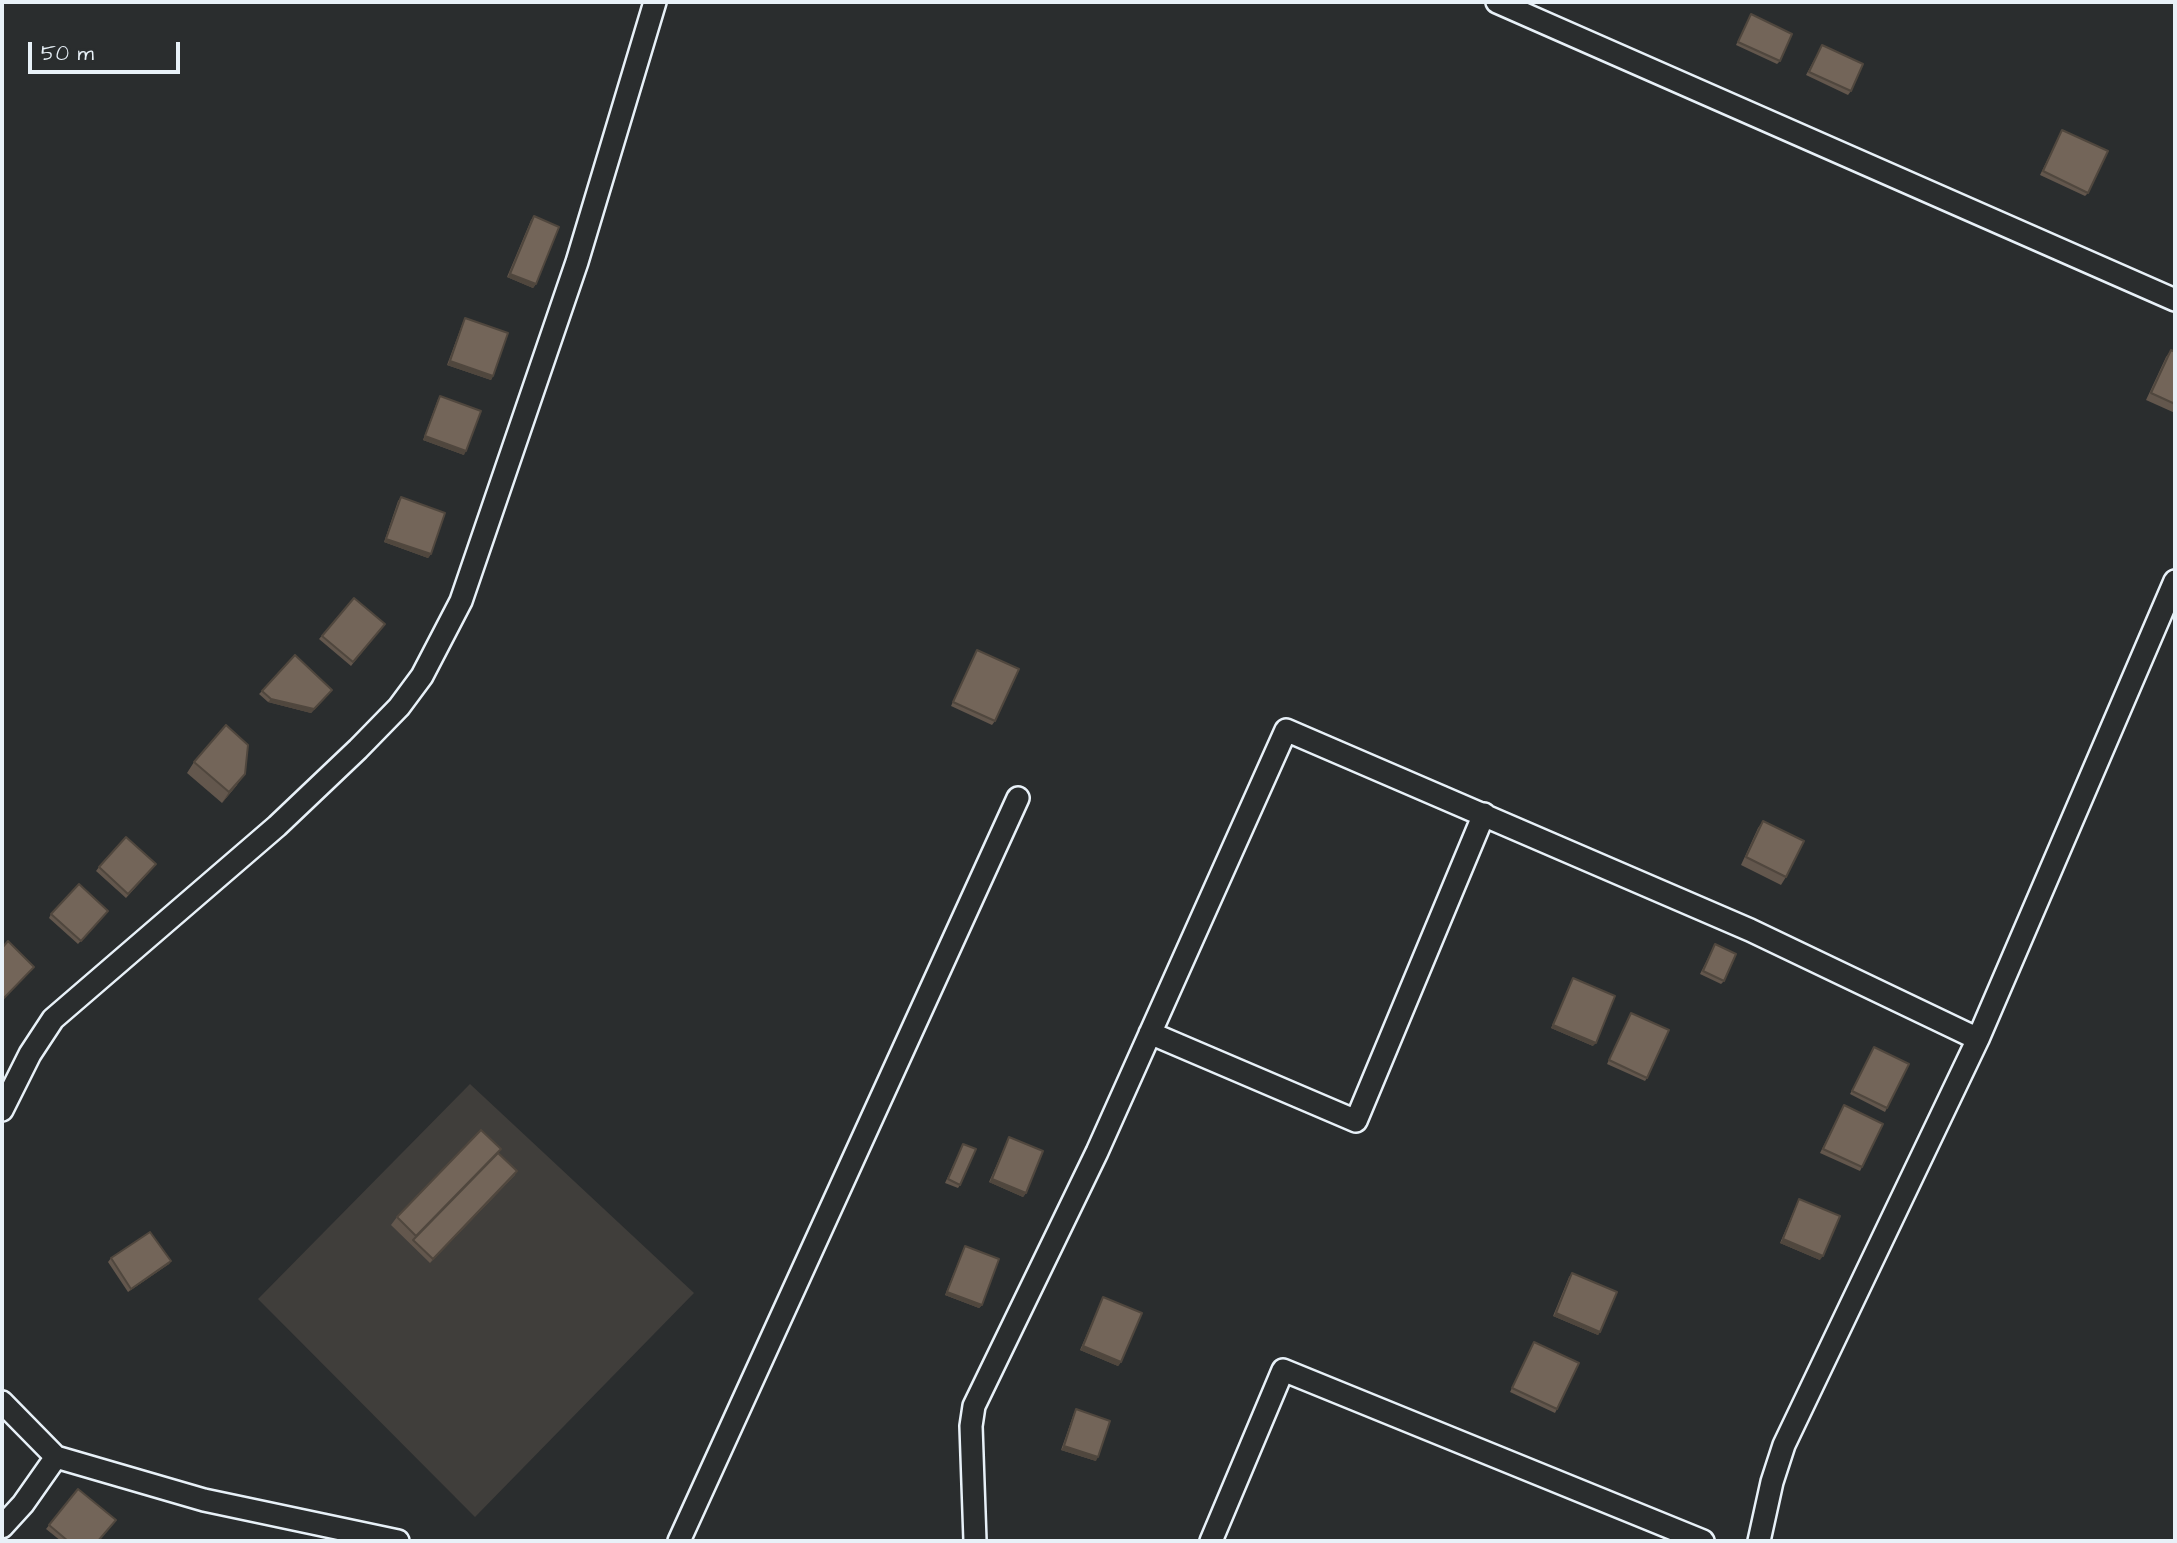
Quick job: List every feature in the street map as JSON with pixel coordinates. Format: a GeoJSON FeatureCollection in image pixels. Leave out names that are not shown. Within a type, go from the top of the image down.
{"type":"FeatureCollection","features":[{"type":"Feature","properties":{"kind":"street"},"geometry":{"type":"LineString","coordinates":[[2,1110],[30,1054],[53,1019],[287,817],[399,707],[422,676],[461,601],[576,262],[655,2]]}},
{"type":"Feature","properties":{"kind":"street"},"geometry":{"type":"LineString","coordinates":[[1497,2],[2175,300]]}},
{"type":"Feature","properties":{"kind":"street"},"geometry":{"type":"LineString","coordinates":[[1759,1541],[1772,1482],[1799,1410],[1978,1039],[2175,581]]}},
{"type":"Feature","properties":{"kind":"street"},"geometry":{"type":"LineString","coordinates":[[975,1541],[971,1426],[974,1406],[1150,1032],[1286,730],[1750,930],[1978,1039]]}},
{"type":"Feature","properties":{"kind":"street"},"geometry":{"type":"LineString","coordinates":[[679,1541],[1018,799]]}},
{"type":"Feature","properties":{"kind":"street"},"geometry":{"type":"LineString","coordinates":[[1150,1032],[1356,1121],[1484,814]]}},
{"type":"Feature","properties":{"kind":"street"},"geometry":{"type":"LineString","coordinates":[[1211,1541],[1283,1370],[1703,1541]]}},
{"type":"Feature","properties":{"kind":"street"},"geometry":{"type":"LineString","coordinates":[[2,1402],[56,1457],[204,1500],[398,1541]]}},
{"type":"Feature","properties":{"kind":"street"},"geometry":{"type":"LineString","coordinates":[[2,1527],[23,1504],[56,1457]]}},
{"type":"Feature","properties":{"kind":"shaded area"},"geometry":{"type":"Polygon","coordinates":[[[470,1084],[694,1293],[475,1517],[258,1299],[470,1084]]]}},
{"type":"Feature","properties":{"kind":"building"},"geometry":{"type":"Polygon","coordinates":[[[1751,14],[1792,34],[1780,61],[1738,42],[1751,14]]]}},
{"type":"Feature","properties":{"kind":"building"},"geometry":{"type":"Polygon","coordinates":[[[1822,45],[1863,64],[1851,91],[1809,72],[1822,45]]]}},
{"type":"Feature","properties":{"kind":"building"},"geometry":{"type":"Polygon","coordinates":[[[2062,130],[2108,151],[2088,193],[2043,171],[2062,130]]]}},
{"type":"Feature","properties":{"kind":"building"},"geometry":{"type":"Polygon","coordinates":[[[534,216],[559,227],[536,284],[510,274],[534,216]]]}},
{"type":"Feature","properties":{"kind":"building"},"geometry":{"type":"Polygon","coordinates":[[[465,318],[508,333],[493,376],[450,361],[465,318]]]}},
{"type":"Feature","properties":{"kind":"building"},"geometry":{"type":"Polygon","coordinates":[[[2171,350],[2175,352],[2175,404],[2151,393],[2171,350]]]}},
{"type":"Feature","properties":{"kind":"building"},"geometry":{"type":"Polygon","coordinates":[[[440,396],[481,411],[466,451],[425,436],[440,396]]]}},
{"type":"Feature","properties":{"kind":"building"},"geometry":{"type":"Polygon","coordinates":[[[401,497],[445,513],[431,554],[386,539],[401,497]]]}},
{"type":"Feature","properties":{"kind":"building"},"geometry":{"type":"Polygon","coordinates":[[[354,598],[385,624],[353,662],[322,636],[354,598]]]}},
{"type":"Feature","properties":{"kind":"building"},"geometry":{"type":"Polygon","coordinates":[[[977,650],[1019,669],[995,721],[953,702],[977,650]]]}},
{"type":"Feature","properties":{"kind":"building"},"geometry":{"type":"Polygon","coordinates":[[[295,655],[332,690],[314,709],[271,699],[262,691],[295,655]]]}},
{"type":"Feature","properties":{"kind":"building"},"geometry":{"type":"Polygon","coordinates":[[[226,725],[248,745],[245,774],[229,792],[194,762],[226,725]]]}},
{"type":"Feature","properties":{"kind":"building"},"geometry":{"type":"Polygon","coordinates":[[[1763,821],[1804,841],[1786,877],[1746,857],[1763,821]]]}},
{"type":"Feature","properties":{"kind":"building"},"geometry":{"type":"Polygon","coordinates":[[[126,837],[156,864],[128,894],[99,867],[126,837]]]}},
{"type":"Feature","properties":{"kind":"building"},"geometry":{"type":"Polygon","coordinates":[[[79,884],[108,911],[81,941],[51,914],[79,884]]]}},
{"type":"Feature","properties":{"kind":"building"},"geometry":{"type":"Polygon","coordinates":[[[8,941],[34,967],[2,1000],[2,948],[8,941]]]}},
{"type":"Feature","properties":{"kind":"building"},"geometry":{"type":"Polygon","coordinates":[[[1715,944],[1736,954],[1724,981],[1703,971],[1715,944]]]}},
{"type":"Feature","properties":{"kind":"building"},"geometry":{"type":"Polygon","coordinates":[[[1573,978],[1615,996],[1596,1043],[1553,1025],[1573,978]]]}},
{"type":"Feature","properties":{"kind":"building"},"geometry":{"type":"Polygon","coordinates":[[[1631,1013],[1669,1030],[1647,1078],[1609,1060],[1631,1013]]]}},
{"type":"Feature","properties":{"kind":"building"},"geometry":{"type":"Polygon","coordinates":[[[1874,1047],[1909,1064],[1887,1108],[1852,1091],[1874,1047]]]}},
{"type":"Feature","properties":{"kind":"building"},"geometry":{"type":"Polygon","coordinates":[[[1844,1105],[1883,1124],[1862,1167],[1823,1149],[1844,1105]]]}},
{"type":"Feature","properties":{"kind":"building"},"geometry":{"type":"Polygon","coordinates":[[[481,1130],[501,1149],[416,1236],[397,1217],[481,1130]]]}},
{"type":"Feature","properties":{"kind":"building"},"geometry":{"type":"Polygon","coordinates":[[[1009,1137],[1043,1151],[1026,1193],[992,1179],[1009,1137]]]}},
{"type":"Feature","properties":{"kind":"building"},"geometry":{"type":"Polygon","coordinates":[[[963,1144],[976,1149],[960,1185],[948,1179],[963,1144]]]}},
{"type":"Feature","properties":{"kind":"building"},"geometry":{"type":"Polygon","coordinates":[[[498,1153],[517,1171],[433,1259],[413,1240],[498,1153]]]}},
{"type":"Feature","properties":{"kind":"building"},"geometry":{"type":"Polygon","coordinates":[[[1799,1199],[1840,1216],[1823,1256],[1783,1239],[1799,1199]]]}},
{"type":"Feature","properties":{"kind":"building"},"geometry":{"type":"Polygon","coordinates":[[[150,1232],[171,1261],[131,1289],[111,1258],[150,1232]]]}},
{"type":"Feature","properties":{"kind":"building"},"geometry":{"type":"Polygon","coordinates":[[[965,1246],[999,1259],[982,1305],[947,1292],[965,1246]]]}},
{"type":"Feature","properties":{"kind":"building"},"geometry":{"type":"Polygon","coordinates":[[[1572,1273],[1617,1292],[1600,1332],[1556,1313],[1572,1273]]]}},
{"type":"Feature","properties":{"kind":"building"},"geometry":{"type":"Polygon","coordinates":[[[1103,1297],[1142,1313],[1121,1362],[1083,1346],[1103,1297]]]}},
{"type":"Feature","properties":{"kind":"building"},"geometry":{"type":"Polygon","coordinates":[[[1534,1342],[1579,1363],[1557,1409],[1512,1388],[1534,1342]]]}},
{"type":"Feature","properties":{"kind":"building"},"geometry":{"type":"Polygon","coordinates":[[[1076,1409],[1110,1421],[1098,1457],[1064,1446],[1076,1409]]]}},
{"type":"Feature","properties":{"kind":"building"},"geometry":{"type":"Polygon","coordinates":[[[78,1489],[116,1520],[98,1541],[68,1541],[49,1525],[78,1489]]]}}]}
